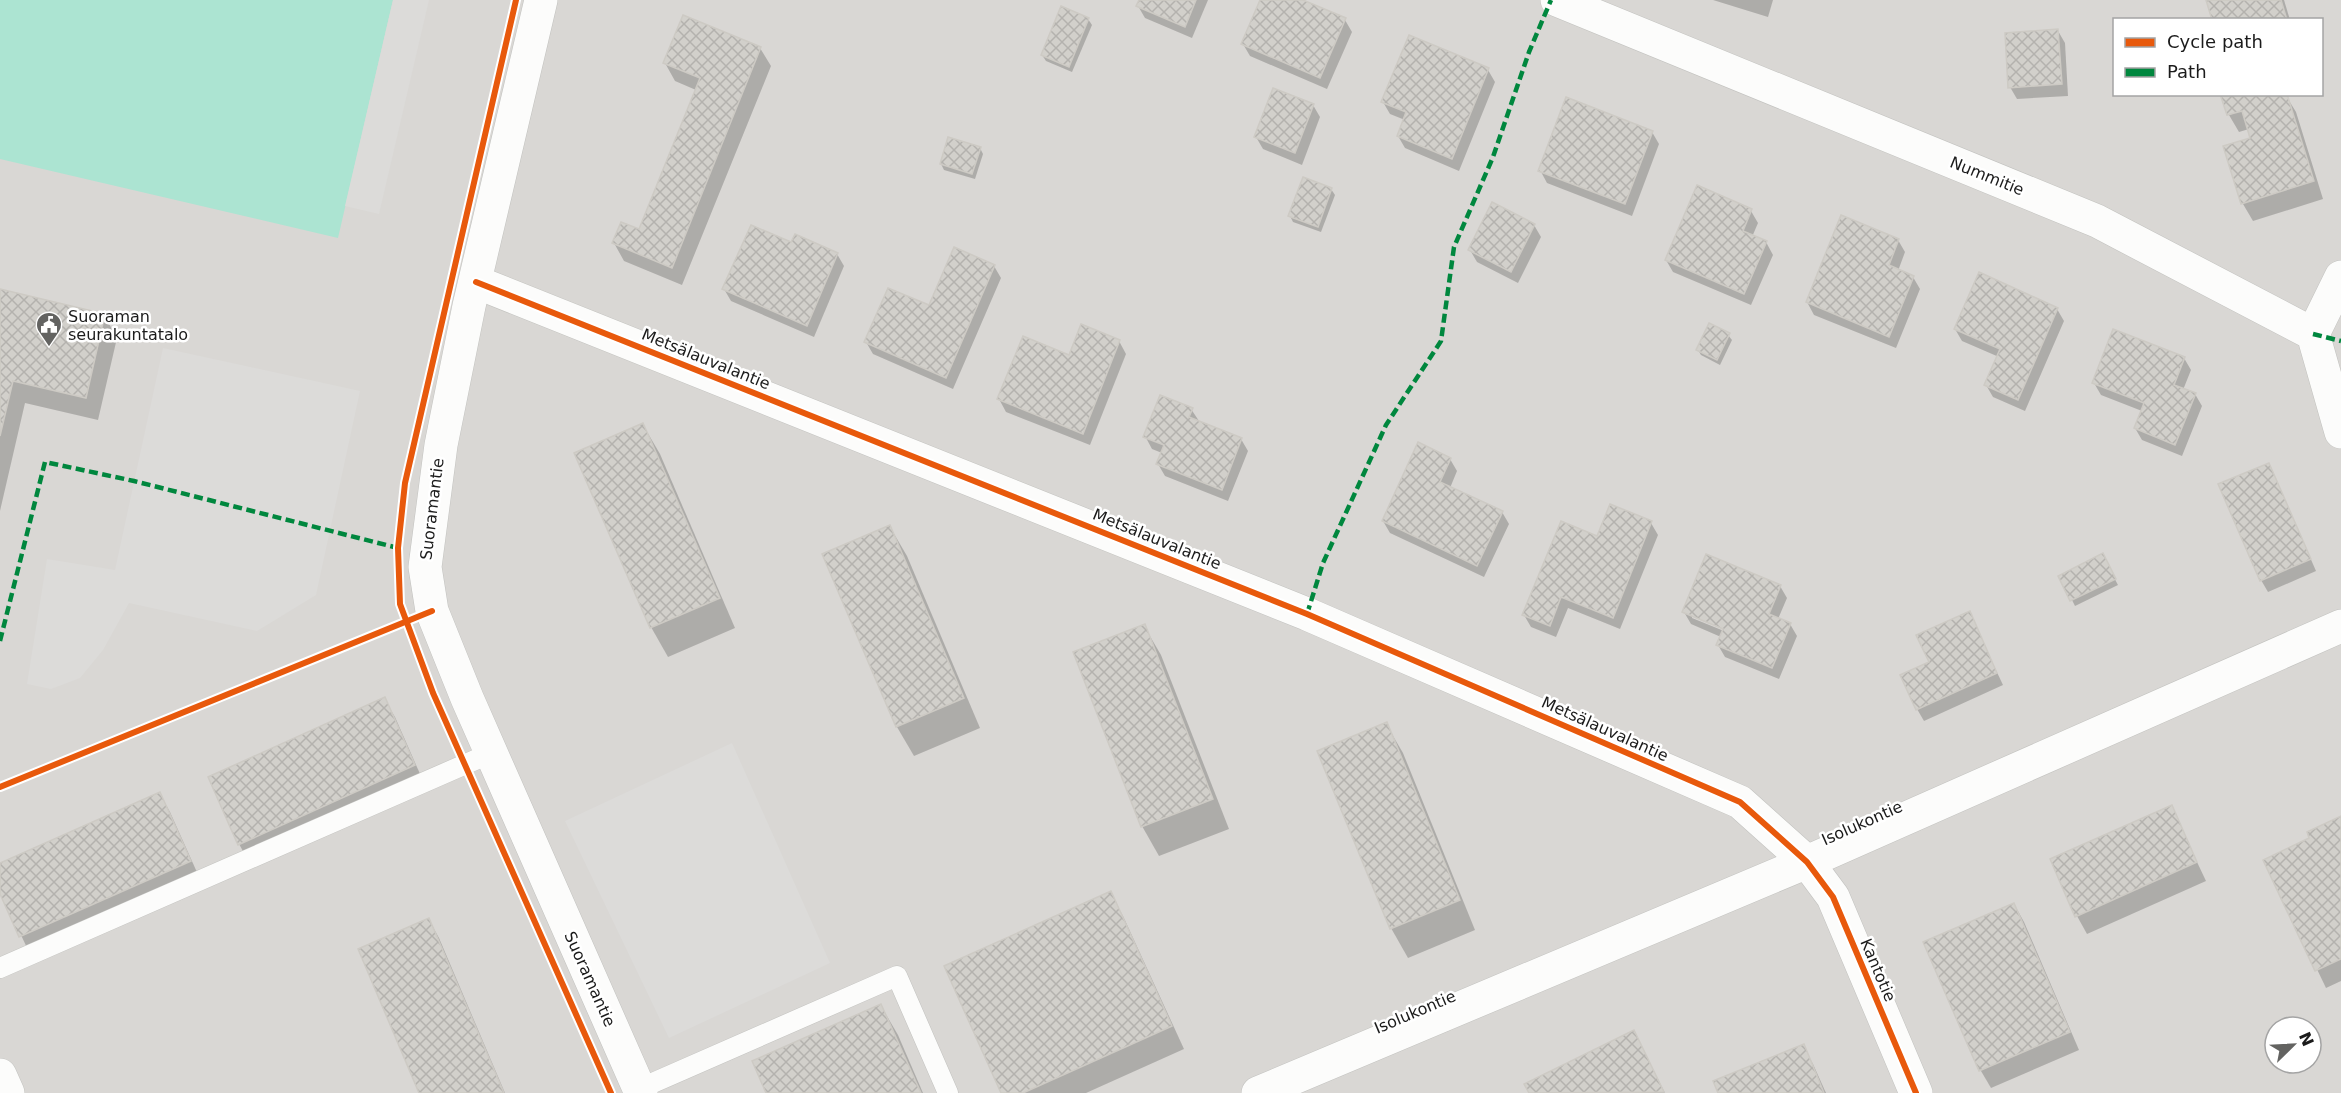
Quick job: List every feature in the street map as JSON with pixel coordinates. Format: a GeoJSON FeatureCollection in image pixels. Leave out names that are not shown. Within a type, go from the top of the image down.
{"type":"FeatureCollection","features":[{"type":"Feature","properties":{"kind":"street","name":"Suoramantie"},"geometry":{"type":"LineString","coordinates":[[541,0],[441,445],[425,567],[432,611],[490,753],[640,1091]]}},
{"type":"Feature","properties":{"kind":"street","name":"Nummitie"},"geometry":{"type":"LineString","coordinates":[[1573,4],[2097,221],[2313,334]]}},
{"type":"Feature","properties":{"kind":"street"},"geometry":{"type":"LineString","coordinates":[[2341,277],[2313,334],[2341,432]]}},
{"type":"Feature","properties":{"kind":"street","name":"Metsälauvalantie"},"geometry":{"type":"LineString","coordinates":[[476,282],[1307,614],[1740,802],[1807,862]]}},
{"type":"Feature","properties":{"kind":"street","name":"Isolukontie"},"geometry":{"type":"LineString","coordinates":[[1268,1091],[1807,862],[2341,626]]}},
{"type":"Feature","properties":{"kind":"street","name":"Kantotie"},"geometry":{"type":"LineString","coordinates":[[1807,862],[1833,897],[1916,1093]]}},
{"type":"Feature","properties":{"kind":"street"},"geometry":{"type":"LineString","coordinates":[[0,1075],[8,1093]]}},
{"type":"Feature","properties":{"kind":"lane"},"geometry":{"type":"LineString","coordinates":[[0,968],[490,753]]}},
{"type":"Feature","properties":{"kind":"lane"},"geometry":{"type":"LineString","coordinates":[[640,1091],[897,976],[948,1093]]}},
{"type":"Feature","properties":{"kind":"shaded area"},"geometry":{"type":"Polygon","coordinates":[[[0,0],[2341,0],[2341,1093],[0,1093],[0,0]]]}},
{"type":"Feature","properties":{"kind":"shaded area"},"geometry":{"type":"Polygon","coordinates":[[[393,0],[429,0],[379,214],[345,206],[393,0]]]}},
{"type":"Feature","properties":{"kind":"shaded area"},"geometry":{"type":"Polygon","coordinates":[[[163,348],[360,391],[316,595],[257,631],[129,603],[103,650],[80,678],[51,689],[27,684],[47,559],[115,570],[163,348]]]}},
{"type":"Feature","properties":{"kind":"shaded area"},"geometry":{"type":"Polygon","coordinates":[[[732,743],[830,963],[669,1038],[565,821],[732,743]]]}},
{"type":"Feature","properties":{"kind":"green space"},"geometry":{"type":"Polygon","coordinates":[[[0,0],[393,0],[338,238],[0,159],[0,0]]]}},
{"type":"Feature","properties":{"kind":"building"},"geometry":{"type":"Polygon","coordinates":[[[1139,0],[1196,0],[1185,27],[1136,6],[1139,0]]]}},
{"type":"Feature","properties":{"kind":"building"},"geometry":{"type":"Polygon","coordinates":[[[1260,0],[1303,0],[1346,18],[1320,78],[1241,44],[1260,0]]]}},
{"type":"Feature","properties":{"kind":"building"},"geometry":{"type":"Polygon","coordinates":[[[2206,0],[2281,0],[2286,18],[2211,18],[2206,0]]]}},
{"type":"Feature","properties":{"kind":"building"},"geometry":{"type":"Polygon","coordinates":[[[1061,6],[1089,18],[1069,67],[1041,55],[1061,6]]]}},
{"type":"Feature","properties":{"kind":"building"},"geometry":{"type":"Polygon","coordinates":[[[683,15],[761,47],[672,268],[612,243],[621,222],[639,229],[700,78],[663,63],[683,15]]]}},
{"type":"Feature","properties":{"kind":"building"},"geometry":{"type":"Polygon","coordinates":[[[2058,29],[2062,84],[2008,88],[2005,33],[2058,29]]]}},
{"type":"Feature","properties":{"kind":"building"},"geometry":{"type":"Polygon","coordinates":[[[1409,35],[1489,68],[1452,159],[1397,136],[1406,112],[1381,102],[1409,35]]]}},
{"type":"Feature","properties":{"kind":"building"},"geometry":{"type":"Polygon","coordinates":[[[1273,88],[1314,104],[1295,153],[1254,137],[1273,88]]]}},
{"type":"Feature","properties":{"kind":"building"},"geometry":{"type":"Polygon","coordinates":[[[2221,96],[2288,96],[2314,181],[2241,204],[2223,146],[2250,138],[2242,111],[2227,115],[2221,96]]]}},
{"type":"Feature","properties":{"kind":"building"},"geometry":{"type":"Polygon","coordinates":[[[1566,97],[1653,131],[1625,204],[1538,171],[1566,97]]]}},
{"type":"Feature","properties":{"kind":"building"},"geometry":{"type":"Polygon","coordinates":[[[948,137],[981,147],[972,174],[940,164],[948,137]]]}},
{"type":"Feature","properties":{"kind":"building"},"geometry":{"type":"Polygon","coordinates":[[[1303,177],[1332,188],[1318,227],[1288,216],[1303,177]]]}},
{"type":"Feature","properties":{"kind":"building"},"geometry":{"type":"Polygon","coordinates":[[[1697,185],[1752,209],[1743,231],[1767,241],[1744,294],[1665,260],[1697,185]]]}},
{"type":"Feature","properties":{"kind":"building"},"geometry":{"type":"Polygon","coordinates":[[[1492,202],[1535,224],[1511,272],[1468,250],[1492,202]]]}},
{"type":"Feature","properties":{"kind":"building"},"geometry":{"type":"Polygon","coordinates":[[[1841,215],[1899,239],[1889,265],[1914,276],[1889,337],[1806,302],[1841,215]]]}},
{"type":"Feature","properties":{"kind":"building"},"geometry":{"type":"Polygon","coordinates":[[[751,225],[791,242],[795,234],[838,253],[807,326],[722,289],[751,225]]]}},
{"type":"Feature","properties":{"kind":"building"},"geometry":{"type":"Polygon","coordinates":[[[954,247],[995,265],[946,378],[864,342],[888,288],[929,305],[954,247]]]}},
{"type":"Feature","properties":{"kind":"building"},"geometry":{"type":"Polygon","coordinates":[[[1979,272],[2058,308],[2018,400],[1984,385],[2000,349],[1954,329],[1979,272]]]}},
{"type":"Feature","properties":{"kind":"building","name":"Suoraman seurakuntatalo"},"geometry":{"type":"Polygon","coordinates":[[[0,289],[105,314],[86,398],[13,381],[0,436],[0,289]]]}},
{"type":"Feature","properties":{"kind":"building"},"geometry":{"type":"Polygon","coordinates":[[[1709,323],[1730,333],[1717,360],[1696,350],[1709,323]]]}},
{"type":"Feature","properties":{"kind":"building"},"geometry":{"type":"Polygon","coordinates":[[[1081,324],[1120,340],[1083,434],[997,399],[1023,336],[1069,355],[1081,324]]]}},
{"type":"Feature","properties":{"kind":"building"},"geometry":{"type":"Polygon","coordinates":[[[2113,329],[2185,357],[2174,385],[2196,393],[2175,445],[2134,428],[2144,403],[2092,383],[2113,329]]]}},
{"type":"Feature","properties":{"kind":"building"},"geometry":{"type":"Polygon","coordinates":[[[1160,395],[1193,408],[1189,417],[1242,438],[1222,490],[1156,464],[1164,445],[1143,437],[1160,395]]]}},
{"type":"Feature","properties":{"kind":"building"},"geometry":{"type":"Polygon","coordinates":[[[643,423],[720,598],[650,628],[574,453],[643,423]]]}},
{"type":"Feature","properties":{"kind":"building"},"geometry":{"type":"Polygon","coordinates":[[[1418,442],[1451,458],[1440,482],[1503,511],[1477,566],[1382,521],[1418,442]]]}},
{"type":"Feature","properties":{"kind":"building"},"geometry":{"type":"Polygon","coordinates":[[[2269,463],[2311,559],[2260,581],[2218,484],[2269,463]]]}},
{"type":"Feature","properties":{"kind":"building"},"geometry":{"type":"Polygon","coordinates":[[[1610,504],[1652,521],[1613,618],[1561,597],[1550,626],[1522,615],[1561,521],[1597,536],[1610,504]]]}},
{"type":"Feature","properties":{"kind":"building"},"geometry":{"type":"Polygon","coordinates":[[[890,525],[964,698],[896,727],[822,554],[890,525]]]}},
{"type":"Feature","properties":{"kind":"building"},"geometry":{"type":"Polygon","coordinates":[[[2103,553],[2116,579],[2070,601],[2058,576],[2103,553]]]}},
{"type":"Feature","properties":{"kind":"building"},"geometry":{"type":"Polygon","coordinates":[[[1706,554],[1781,585],[1769,614],[1791,623],[1772,668],[1716,645],[1723,629],[1682,612],[1706,554]]]}},
{"type":"Feature","properties":{"kind":"building"},"geometry":{"type":"Polygon","coordinates":[[[1970,611],[1997,673],[1916,710],[1900,675],[1929,662],[1916,635],[1970,611]]]}},
{"type":"Feature","properties":{"kind":"building"},"geometry":{"type":"Polygon","coordinates":[[[1145,624],[1213,799],[1141,827],[1073,652],[1145,624]]]}},
{"type":"Feature","properties":{"kind":"building"},"geometry":{"type":"Polygon","coordinates":[[[385,697],[415,765],[238,845],[208,777],[385,697]]]}},
{"type":"Feature","properties":{"kind":"building"},"geometry":{"type":"Polygon","coordinates":[[[1387,722],[1460,900],[1390,929],[1317,751],[1387,722]]]}},
{"type":"Feature","properties":{"kind":"building"},"geometry":{"type":"Polygon","coordinates":[[[160,792],[191,861],[19,937],[0,894],[0,863],[160,792]]]}},
{"type":"Feature","properties":{"kind":"building"},"geometry":{"type":"Polygon","coordinates":[[[2172,805],[2197,862],[2075,917],[2050,859],[2172,805]]]}},
{"type":"Feature","properties":{"kind":"building"},"geometry":{"type":"Polygon","coordinates":[[[2341,816],[2341,959],[2315,971],[2263,860],[2309,838],[2307,832],[2341,816]]]}},
{"type":"Feature","properties":{"kind":"building"},"geometry":{"type":"Polygon","coordinates":[[[1111,891],[1172,1026],[1023,1093],[1001,1093],[944,966],[1111,891]]]}},
{"type":"Feature","properties":{"kind":"building"},"geometry":{"type":"Polygon","coordinates":[[[2014,903],[2070,1032],[1979,1071],[1923,942],[2014,903]]]}},
{"type":"Feature","properties":{"kind":"building"},"geometry":{"type":"Polygon","coordinates":[[[429,918],[504,1093],[419,1093],[358,949],[429,918]]]}},
{"type":"Feature","properties":{"kind":"building"},"geometry":{"type":"Polygon","coordinates":[[[881,1004],[921,1093],[766,1093],[752,1061],[881,1004]]]}},
{"type":"Feature","properties":{"kind":"building"},"geometry":{"type":"Polygon","coordinates":[[[1634,1030],[1664,1092],[1529,1093],[1524,1084],[1634,1030]]]}},
{"type":"Feature","properties":{"kind":"building"},"geometry":{"type":"Polygon","coordinates":[[[1804,1044],[1824,1093],[1718,1093],[1713,1081],[1804,1044]]]}},
{"type":"Feature","properties":{"kind":"marked path"},"geometry":{"type":"LineString","coordinates":[[1307,614],[1323,563],[1386,425],[1441,341],[1454,247],[1493,157],[1529,52],[1551,0]]}},
{"type":"Feature","properties":{"kind":"marked path"},"geometry":{"type":"LineString","coordinates":[[2313,334],[2341,341]]}},
{"type":"Feature","properties":{"kind":"marked path"},"geometry":{"type":"LineString","coordinates":[[0,641],[45,462],[134,481],[398,548]]}},
{"type":"Feature","properties":{"kind":"cycle path"},"geometry":{"type":"LineString","coordinates":[[516,0],[405,483],[398,548],[400,604],[433,693],[611,1093]]}},
{"type":"Feature","properties":{"kind":"cycle path"},"geometry":{"type":"LineString","coordinates":[[476,282],[1307,614],[1740,802],[1807,862],[1833,897],[1916,1093]]}},
{"type":"Feature","properties":{"kind":"cycle path"},"geometry":{"type":"LineString","coordinates":[[0,787],[432,611]]}},
{"type":"Feature","properties":{"kind":"place","name":"Suoraman seurakuntatalo"},"geometry":{"type":"Point","coordinates":[49,348]}}]}
